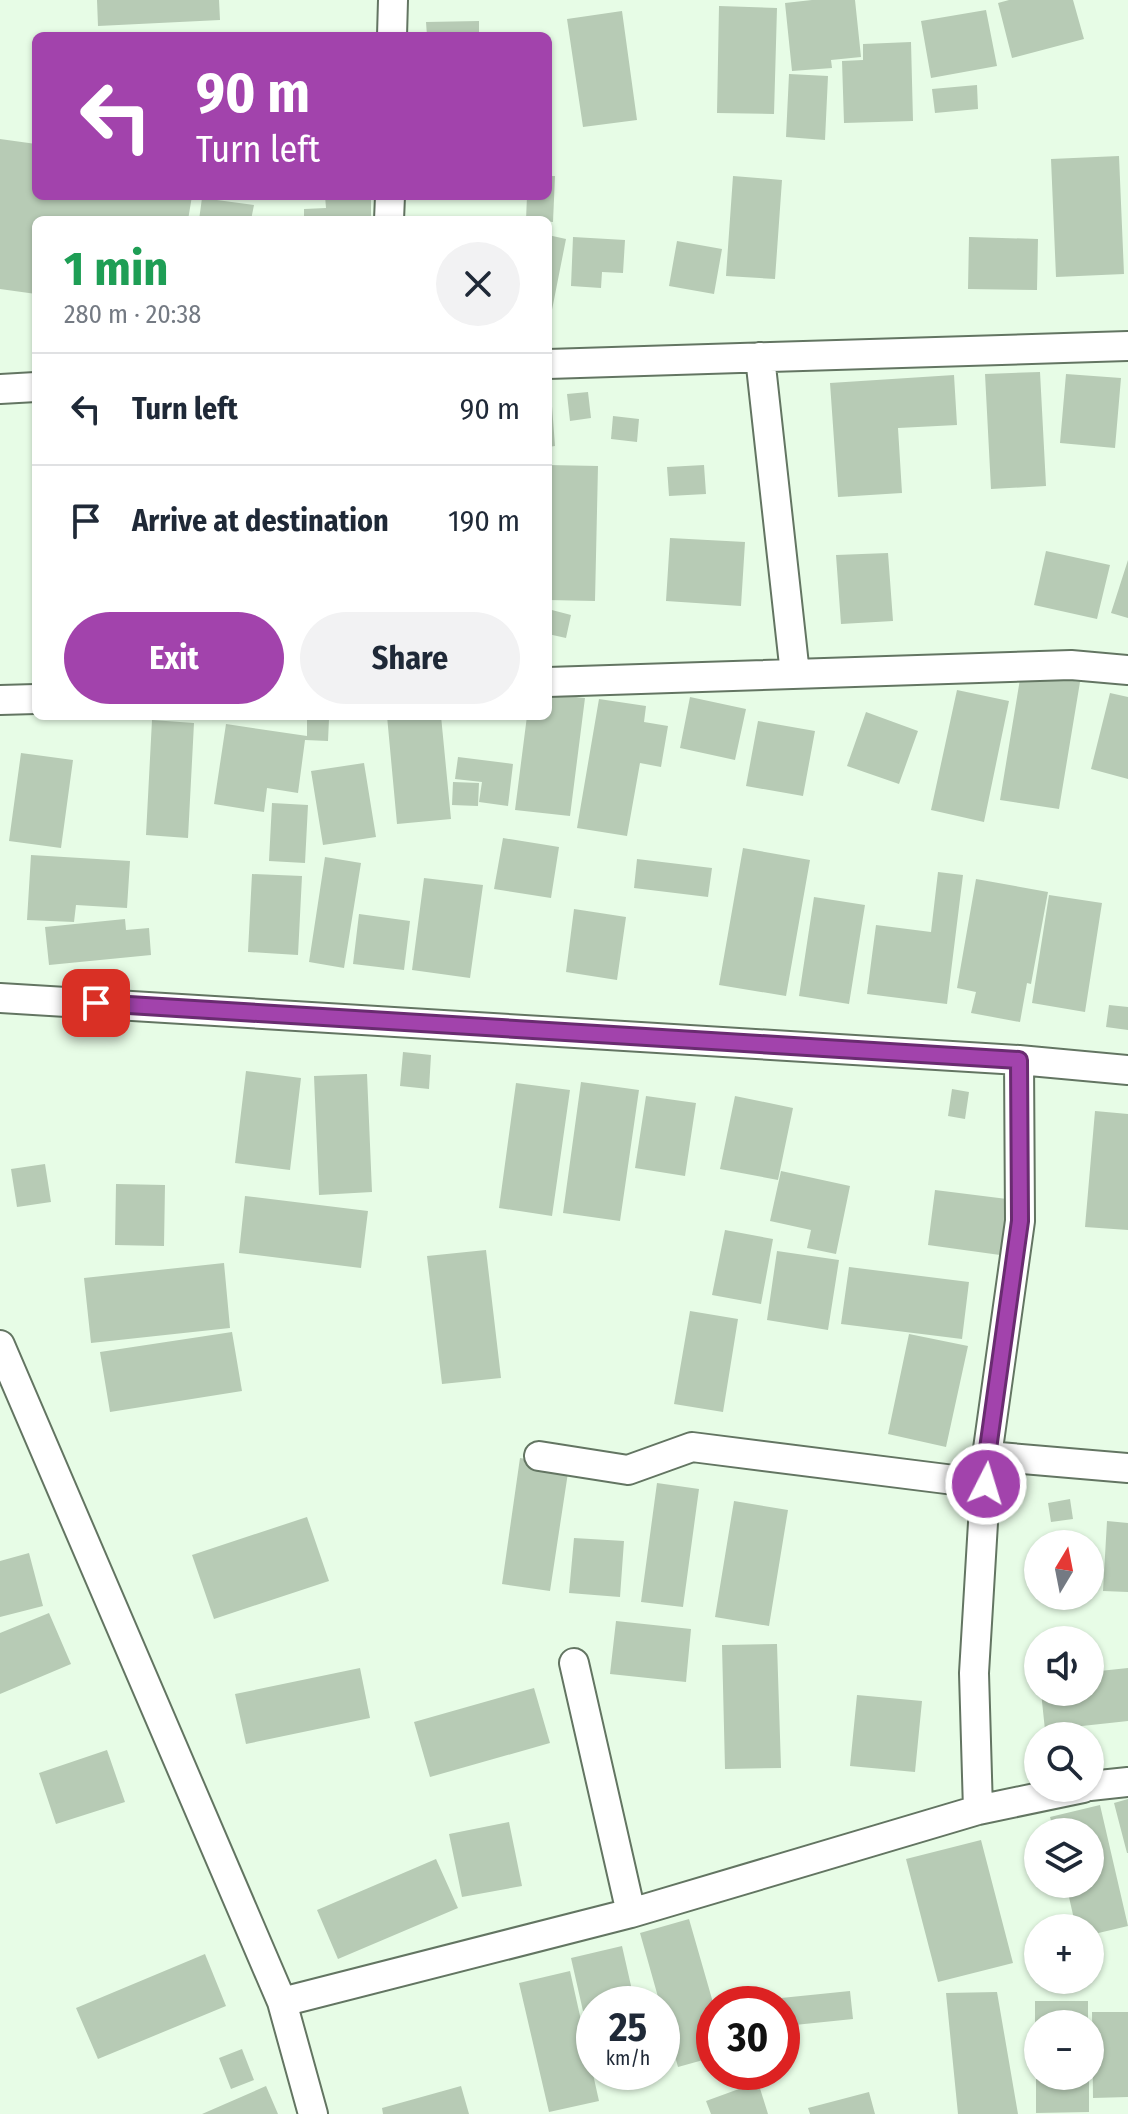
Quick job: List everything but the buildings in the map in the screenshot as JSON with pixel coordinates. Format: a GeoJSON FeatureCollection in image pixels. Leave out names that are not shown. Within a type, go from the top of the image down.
{"type":"FeatureCollection","features":[{"type":"Feature","properties":{"kind":"street"},"geometry":{"type":"LineString","coordinates":[[392,32],[393,0]]}},
{"type":"Feature","properties":{"kind":"street"},"geometry":{"type":"LineString","coordinates":[[552,364],[1128,346]]}},
{"type":"Feature","properties":{"kind":"street"},"geometry":{"type":"LineString","coordinates":[[760,357],[795,674]]}},
{"type":"Feature","properties":{"kind":"street"},"geometry":{"type":"LineString","coordinates":[[0,389],[32,387]]}},
{"type":"Feature","properties":{"kind":"street"},"geometry":{"type":"LineString","coordinates":[[552,682],[1071,665],[1128,670]]}},
{"type":"Feature","properties":{"kind":"street"},"geometry":{"type":"LineString","coordinates":[[0,700],[32,699]]}},
{"type":"Feature","properties":{"kind":"street"},"geometry":{"type":"LineString","coordinates":[[0,998],[1019,1060],[1128,1070]]}},
{"type":"Feature","properties":{"kind":"street"},"geometry":{"type":"LineString","coordinates":[[978,1810],[974,1673],[986,1470],[1020,1221],[1019,1060]]}},
{"type":"Feature","properties":{"kind":"street"},"geometry":{"type":"LineString","coordinates":[[0,1345],[282,2002],[313,2114]]}},
{"type":"Feature","properties":{"kind":"street"},"geometry":{"type":"LineString","coordinates":[[539,1456],[628,1470],[692,1447],[986,1470],[1128,1468]]}},
{"type":"Feature","properties":{"kind":"street"},"geometry":{"type":"LineString","coordinates":[[574,1663],[631,1913]]}},
{"type":"Feature","properties":{"kind":"street"},"geometry":{"type":"LineString","coordinates":[[1104,1785],[1128,1782]]}},
{"type":"Feature","properties":{"kind":"street"},"geometry":{"type":"LineString","coordinates":[[282,2002],[631,1913],[978,1810],[1024,1800]]}},
{"type":"Feature","properties":{"kind":"route"},"geometry":{"type":"LineString","coordinates":[[96,1003],[1019,1060],[1020,1221],[987,1456],[986,1484]]}}]}
